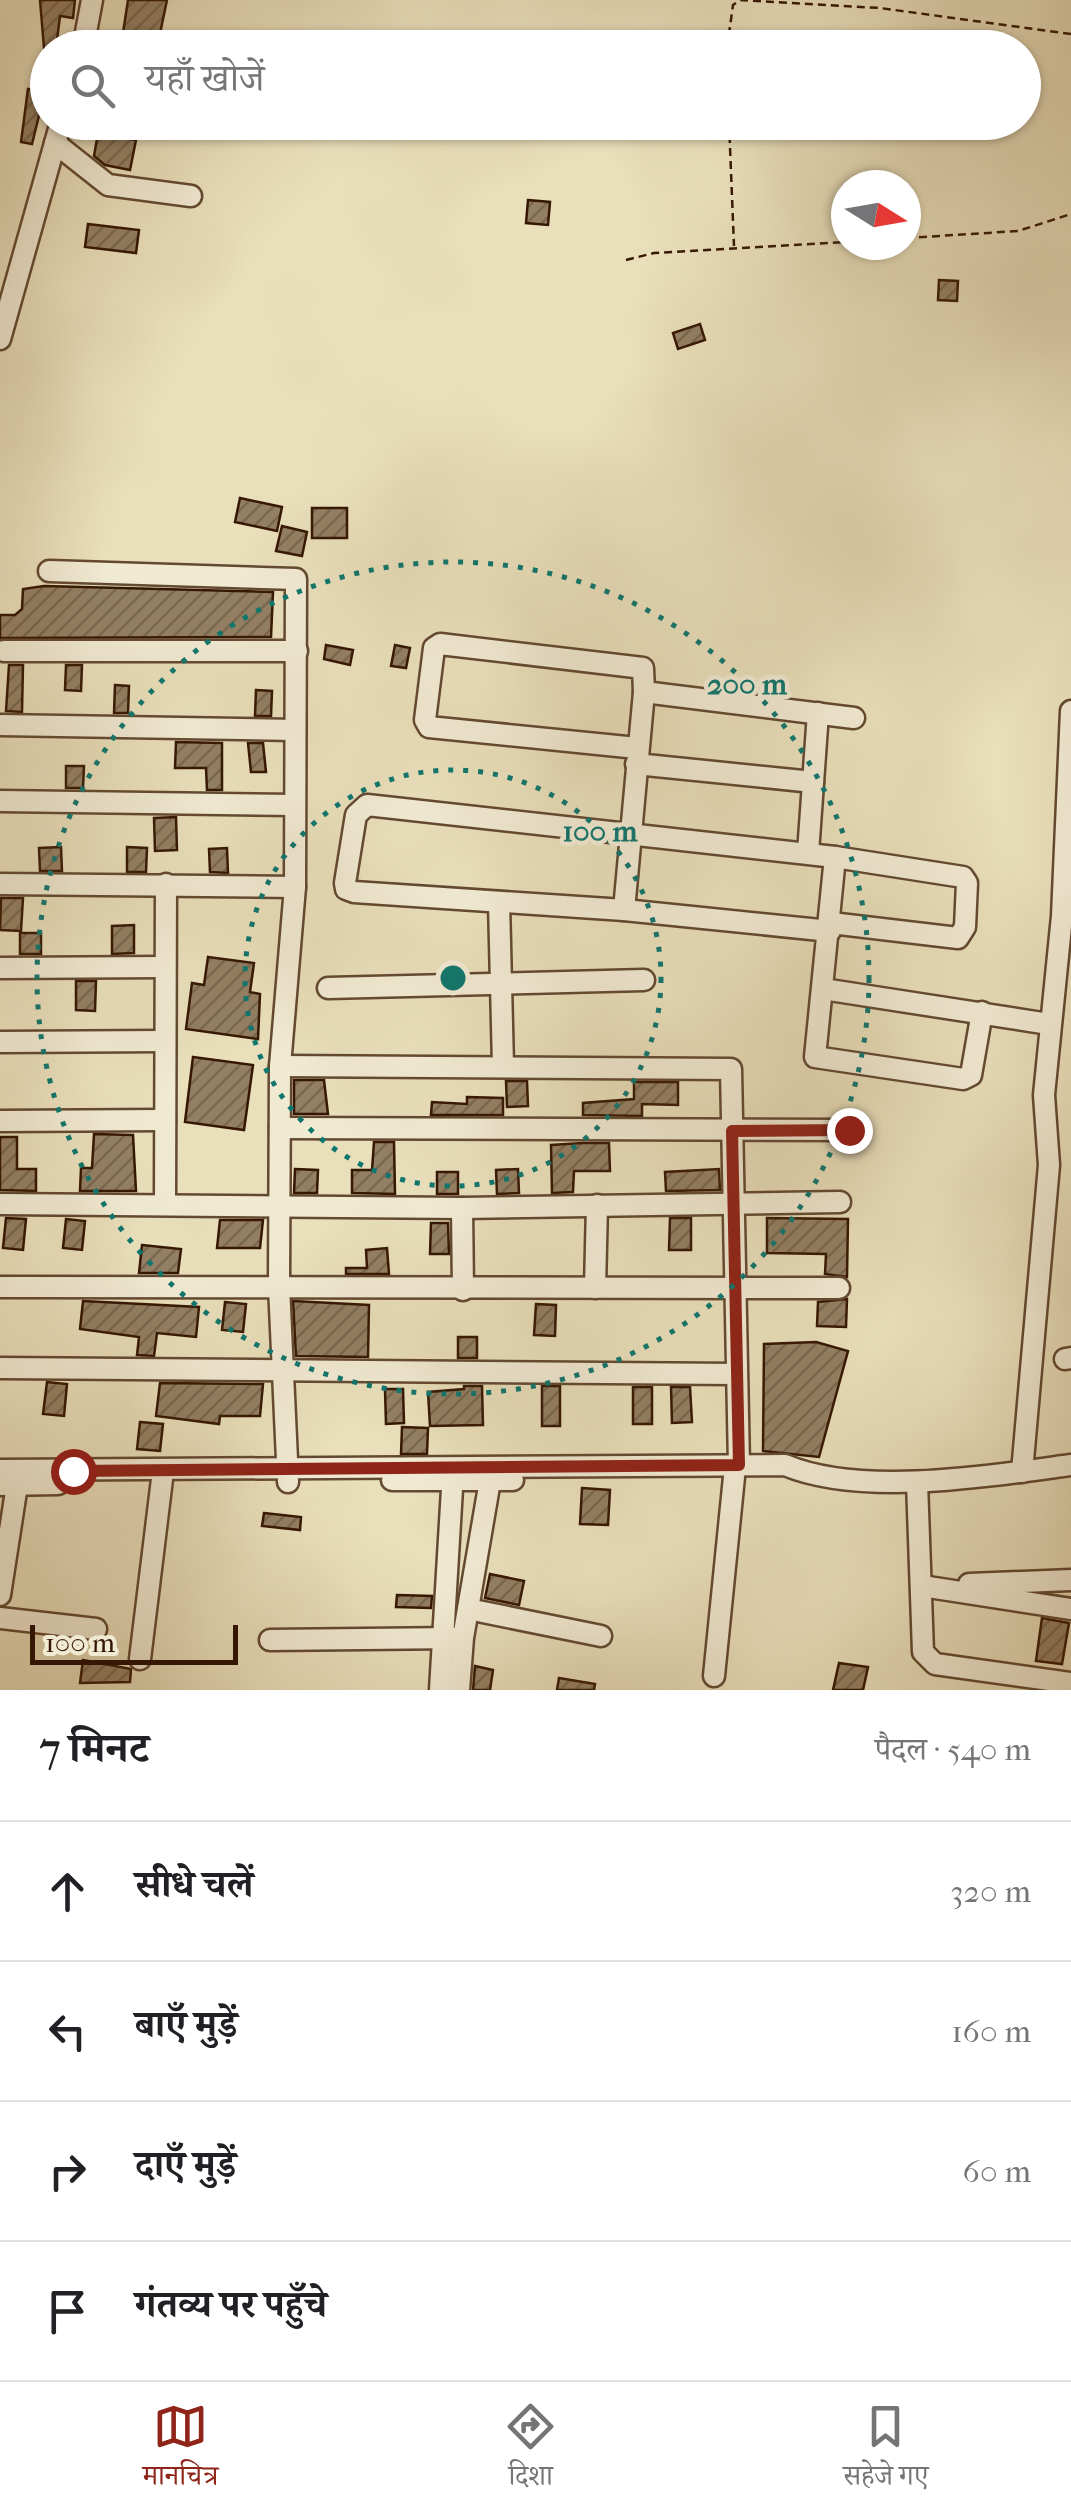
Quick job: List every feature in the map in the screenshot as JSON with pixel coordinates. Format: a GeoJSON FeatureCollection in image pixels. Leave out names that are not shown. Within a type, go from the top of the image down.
{"type":"FeatureCollection","features":[{"type":"Feature","properties":{"kind":"street"},"geometry":{"type":"LineString","coordinates":[[87,30],[92,0]]}},
{"type":"Feature","properties":{"kind":"street"},"geometry":{"type":"LineString","coordinates":[[0,340],[56,140]]}},
{"type":"Feature","properties":{"kind":"street"},"geometry":{"type":"LineString","coordinates":[[65,140],[108,185],[191,196]]}},
{"type":"Feature","properties":{"kind":"street"},"geometry":{"type":"LineString","coordinates":[[49,571],[296,579],[295,888],[280,1066],[279,1286],[288,1476]]}},
{"type":"Feature","properties":{"kind":"street"},"geometry":{"type":"LineString","coordinates":[[624,910],[637,756],[644,692],[644,668],[440,644],[432,656],[425,720],[429,727],[637,756],[813,782]]}},
{"type":"Feature","properties":{"kind":"street"},"geometry":{"type":"LineString","coordinates":[[4,651],[297,651]]}},
{"type":"Feature","properties":{"kind":"street"},"geometry":{"type":"LineString","coordinates":[[644,692],[854,718]]}},
{"type":"Feature","properties":{"kind":"street"},"geometry":{"type":"LineString","coordinates":[[1022,1472],[1049,1165],[1044,1095],[1062,916],[1071,711]]}},
{"type":"Feature","properties":{"kind":"street"},"geometry":{"type":"LineString","coordinates":[[808,852],[818,714]]}},
{"type":"Feature","properties":{"kind":"street"},"geometry":{"type":"LineString","coordinates":[[0,725],[294,730]]}},
{"type":"Feature","properties":{"kind":"street"},"geometry":{"type":"LineString","coordinates":[[0,802],[294,805]]}},
{"type":"Feature","properties":{"kind":"street"},"geometry":{"type":"LineString","coordinates":[[360,808],[808,852],[962,877],[967,884],[965,927],[958,938],[346,889],[360,808]]}},
{"type":"Feature","properties":{"kind":"street"},"geometry":{"type":"LineString","coordinates":[[835,857],[814,1057],[963,1079],[971,1075],[982,1012]]}},
{"type":"Feature","properties":{"kind":"street"},"geometry":{"type":"LineString","coordinates":[[0,884],[295,888]]}},
{"type":"Feature","properties":{"kind":"street"},"geometry":{"type":"LineString","coordinates":[[164,1202],[166,884]]}},
{"type":"Feature","properties":{"kind":"street"},"geometry":{"type":"LineString","coordinates":[[499,902],[504,1066]]}},
{"type":"Feature","properties":{"kind":"street"},"geometry":{"type":"LineString","coordinates":[[0,968],[164,967]]}},
{"type":"Feature","properties":{"kind":"street"},"geometry":{"type":"LineString","coordinates":[[328,988],[644,980]]}},
{"type":"Feature","properties":{"kind":"street"},"geometry":{"type":"LineString","coordinates":[[823,989],[1049,1024]]}},
{"type":"Feature","properties":{"kind":"street"},"geometry":{"type":"LineString","coordinates":[[0,1042],[165,1042]]}},
{"type":"Feature","properties":{"kind":"street"},"geometry":{"type":"LineString","coordinates":[[280,1066],[731,1070],[736,1471],[714,1676]]}},
{"type":"Feature","properties":{"kind":"street"},"geometry":{"type":"LineString","coordinates":[[0,1121],[165,1120]]}},
{"type":"Feature","properties":{"kind":"street"},"geometry":{"type":"LineString","coordinates":[[280,1128],[849,1130]]}},
{"type":"Feature","properties":{"kind":"street"},"geometry":{"type":"LineString","coordinates":[[0,1204],[280,1203],[462,1208],[840,1202]]}},
{"type":"Feature","properties":{"kind":"street"},"geometry":{"type":"LineString","coordinates":[[595,1288],[597,1205]]}},
{"type":"Feature","properties":{"kind":"street"},"geometry":{"type":"LineString","coordinates":[[462,1208],[464,1290]]}},
{"type":"Feature","properties":{"kind":"street"},"geometry":{"type":"LineString","coordinates":[[0,1287],[839,1288]]}},
{"type":"Feature","properties":{"kind":"street"},"geometry":{"type":"LineString","coordinates":[[0,1368],[736,1374]]}},
{"type":"Feature","properties":{"kind":"street"},"geometry":{"type":"LineString","coordinates":[[0,1470],[162,1476],[452,1475],[736,1471],[785,1465],[804,1473],[917,1482],[1071,1465]]}},
{"type":"Feature","properties":{"kind":"street"},"geometry":{"type":"LineString","coordinates":[[440,1690],[453,1638],[468,1608],[491,1474]]}},
{"type":"Feature","properties":{"kind":"street"},"geometry":{"type":"LineString","coordinates":[[452,1475],[453,1638],[459,1690]]}},
{"type":"Feature","properties":{"kind":"street"},"geometry":{"type":"LineString","coordinates":[[0,1595],[8,1485],[162,1476]]}},
{"type":"Feature","properties":{"kind":"street"},"geometry":{"type":"LineString","coordinates":[[140,1659],[162,1476]]}},
{"type":"Feature","properties":{"kind":"street"},"geometry":{"type":"LineString","coordinates":[[917,1482],[922,1652],[935,1664],[1071,1683]]}},
{"type":"Feature","properties":{"kind":"street"},"geometry":{"type":"LineString","coordinates":[[922,1586],[1071,1580]]}},
{"type":"Feature","properties":{"kind":"street"},"geometry":{"type":"LineString","coordinates":[[922,1586],[1071,1609]]}},
{"type":"Feature","properties":{"kind":"street"},"geometry":{"type":"LineString","coordinates":[[468,1608],[601,1636]]}},
{"type":"Feature","properties":{"kind":"street"},"geometry":{"type":"LineString","coordinates":[[0,1618],[96,1629]]}},
{"type":"Feature","properties":{"kind":"street"},"geometry":{"type":"LineString","coordinates":[[270,1640],[453,1638]]}},
{"type":"Feature","properties":{"kind":"path"},"geometry":{"type":"LineString","coordinates":[[730,30],[733,5],[740,0],[880,8],[1071,34]]}},
{"type":"Feature","properties":{"kind":"path"},"geometry":{"type":"LineString","coordinates":[[730,140],[734,249]]}},
{"type":"Feature","properties":{"kind":"path"},"geometry":{"type":"LineString","coordinates":[[921,237],[1018,231],[1071,214]]}},
{"type":"Feature","properties":{"kind":"path"},"geometry":{"type":"LineString","coordinates":[[626,260],[654,253],[831,243]]}},
{"type":"Feature","properties":{"kind":"building"},"geometry":{"type":"Polygon","coordinates":[[[40,0],[75,0],[73,18],[60,16],[58,30],[42,30],[40,0]]]}},
{"type":"Feature","properties":{"kind":"building"},"geometry":{"type":"Polygon","coordinates":[[[128,0],[167,0],[161,30],[123,30],[128,0]]]}},
{"type":"Feature","properties":{"kind":"building"},"geometry":{"type":"Polygon","coordinates":[[[30,89],[33,140],[32,144],[21,142],[30,89]]]}},
{"type":"Feature","properties":{"kind":"building"},"geometry":{"type":"Polygon","coordinates":[[[97,140],[136,140],[130,170],[105,165],[94,156],[97,140]]]}},
{"type":"Feature","properties":{"kind":"building"},"geometry":{"type":"Polygon","coordinates":[[[528,200],[550,202],[548,225],[526,223],[528,200]]]}},
{"type":"Feature","properties":{"kind":"building"},"geometry":{"type":"Polygon","coordinates":[[[88,224],[139,230],[136,253],[85,247],[88,224]]]}},
{"type":"Feature","properties":{"kind":"building"},"geometry":{"type":"Polygon","coordinates":[[[939,280],[958,281],[957,301],[938,300],[939,280]]]}},
{"type":"Feature","properties":{"kind":"building"},"geometry":{"type":"Polygon","coordinates":[[[700,324],[705,340],[678,349],[673,333],[700,324]]]}},
{"type":"Feature","properties":{"kind":"building"},"geometry":{"type":"Polygon","coordinates":[[[240,498],[282,507],[277,531],[235,522],[240,498]]]}},
{"type":"Feature","properties":{"kind":"building"},"geometry":{"type":"Polygon","coordinates":[[[312,508],[347,508],[347,538],[312,538],[312,508]]]}},
{"type":"Feature","properties":{"kind":"building"},"geometry":{"type":"Polygon","coordinates":[[[282,526],[307,532],[302,556],[276,551],[282,526]]]}},
{"type":"Feature","properties":{"kind":"building"},"geometry":{"type":"Polygon","coordinates":[[[44,586],[273,592],[271,637],[0,638],[0,615],[15,615],[22,609],[23,589],[44,586]]]}},
{"type":"Feature","properties":{"kind":"building"},"geometry":{"type":"Polygon","coordinates":[[[326,645],[353,650],[350,665],[324,659],[326,645]]]}},
{"type":"Feature","properties":{"kind":"building"},"geometry":{"type":"Polygon","coordinates":[[[395,645],[410,648],[406,668],[391,666],[395,645]]]}},
{"type":"Feature","properties":{"kind":"building"},"geometry":{"type":"Polygon","coordinates":[[[9,665],[23,665],[22,712],[6,711],[9,665]]]}},
{"type":"Feature","properties":{"kind":"building"},"geometry":{"type":"Polygon","coordinates":[[[66,665],[82,665],[81,691],[65,690],[66,665]]]}},
{"type":"Feature","properties":{"kind":"building"},"geometry":{"type":"Polygon","coordinates":[[[115,685],[129,686],[128,713],[114,713],[115,685]]]}},
{"type":"Feature","properties":{"kind":"building"},"geometry":{"type":"Polygon","coordinates":[[[256,690],[272,691],[271,716],[255,716],[256,690]]]}},
{"type":"Feature","properties":{"kind":"building"},"geometry":{"type":"Polygon","coordinates":[[[176,742],[222,743],[222,790],[207,790],[206,768],[175,768],[176,742]]]}},
{"type":"Feature","properties":{"kind":"building"},"geometry":{"type":"Polygon","coordinates":[[[248,743],[263,743],[266,772],[251,772],[248,743]]]}},
{"type":"Feature","properties":{"kind":"building"},"geometry":{"type":"Polygon","coordinates":[[[66,766],[84,766],[83,788],[66,788],[66,766]]]}},
{"type":"Feature","properties":{"kind":"building"},"geometry":{"type":"Polygon","coordinates":[[[176,817],[177,850],[155,851],[154,818],[176,817]]]}},
{"type":"Feature","properties":{"kind":"building"},"geometry":{"type":"Polygon","coordinates":[[[61,847],[62,871],[40,871],[39,848],[61,847]]]}},
{"type":"Feature","properties":{"kind":"building"},"geometry":{"type":"Polygon","coordinates":[[[127,847],[147,848],[146,872],[127,872],[127,847]]]}},
{"type":"Feature","properties":{"kind":"building"},"geometry":{"type":"Polygon","coordinates":[[[227,848],[228,873],[210,872],[209,849],[227,848]]]}},
{"type":"Feature","properties":{"kind":"building"},"geometry":{"type":"Polygon","coordinates":[[[1,898],[23,898],[21,931],[0,930],[1,898]]]}},
{"type":"Feature","properties":{"kind":"building"},"geometry":{"type":"Polygon","coordinates":[[[134,925],[134,953],[112,954],[112,926],[134,925]]]}},
{"type":"Feature","properties":{"kind":"building"},"geometry":{"type":"Polygon","coordinates":[[[20,933],[41,933],[41,954],[20,954],[20,933]]]}},
{"type":"Feature","properties":{"kind":"building"},"geometry":{"type":"Polygon","coordinates":[[[208,957],[254,963],[250,992],[260,994],[258,1039],[186,1029],[192,983],[204,985],[208,957]]]}},
{"type":"Feature","properties":{"kind":"building"},"geometry":{"type":"Polygon","coordinates":[[[76,981],[96,981],[95,1011],[76,1010],[76,981]]]}},
{"type":"Feature","properties":{"kind":"building"},"geometry":{"type":"Polygon","coordinates":[[[193,1057],[253,1065],[244,1130],[185,1122],[193,1057]]]}},
{"type":"Feature","properties":{"kind":"building"},"geometry":{"type":"Polygon","coordinates":[[[294,1080],[324,1080],[328,1114],[294,1114],[294,1080]]]}},
{"type":"Feature","properties":{"kind":"building"},"geometry":{"type":"Polygon","coordinates":[[[506,1081],[527,1081],[528,1106],[507,1107],[506,1081]]]}},
{"type":"Feature","properties":{"kind":"building"},"geometry":{"type":"Polygon","coordinates":[[[634,1082],[678,1082],[678,1105],[642,1104],[642,1116],[583,1115],[583,1103],[634,1099],[634,1082]]]}},
{"type":"Feature","properties":{"kind":"building"},"geometry":{"type":"Polygon","coordinates":[[[467,1097],[503,1098],[503,1115],[431,1115],[432,1102],[467,1104],[467,1097]]]}},
{"type":"Feature","properties":{"kind":"building"},"geometry":{"type":"Polygon","coordinates":[[[94,1134],[133,1135],[136,1191],[80,1191],[81,1168],[92,1168],[94,1134]]]}},
{"type":"Feature","properties":{"kind":"building"},"geometry":{"type":"Polygon","coordinates":[[[0,1137],[17,1137],[17,1169],[36,1169],[36,1191],[0,1190],[0,1137]]]}},
{"type":"Feature","properties":{"kind":"building"},"geometry":{"type":"Polygon","coordinates":[[[374,1142],[394,1142],[395,1194],[352,1193],[352,1170],[372,1170],[374,1142]]]}},
{"type":"Feature","properties":{"kind":"building"},"geometry":{"type":"Polygon","coordinates":[[[609,1143],[610,1171],[574,1171],[573,1192],[552,1193],[551,1145],[609,1143]]]}},
{"type":"Feature","properties":{"kind":"building"},"geometry":{"type":"Polygon","coordinates":[[[295,1169],[318,1170],[317,1193],[294,1193],[295,1169]]]}},
{"type":"Feature","properties":{"kind":"building"},"geometry":{"type":"Polygon","coordinates":[[[518,1169],[519,1193],[497,1194],[496,1170],[518,1169]]]}},
{"type":"Feature","properties":{"kind":"building"},"geometry":{"type":"Polygon","coordinates":[[[719,1169],[720,1190],[666,1191],[665,1172],[719,1169]]]}},
{"type":"Feature","properties":{"kind":"building"},"geometry":{"type":"Polygon","coordinates":[[[437,1172],[458,1172],[458,1194],[437,1194],[437,1172]]]}},
{"type":"Feature","properties":{"kind":"building"},"geometry":{"type":"Polygon","coordinates":[[[6,1218],[26,1219],[23,1250],[3,1248],[6,1218]]]}},
{"type":"Feature","properties":{"kind":"building"},"geometry":{"type":"Polygon","coordinates":[[[670,1218],[691,1218],[691,1250],[669,1250],[670,1218]]]}},
{"type":"Feature","properties":{"kind":"building"},"geometry":{"type":"Polygon","coordinates":[[[767,1218],[848,1219],[847,1277],[825,1274],[826,1254],[767,1253],[767,1218]]]}},
{"type":"Feature","properties":{"kind":"building"},"geometry":{"type":"Polygon","coordinates":[[[66,1219],[85,1221],[82,1250],[63,1248],[66,1219]]]}},
{"type":"Feature","properties":{"kind":"building"},"geometry":{"type":"Polygon","coordinates":[[[220,1220],[263,1220],[260,1248],[217,1248],[220,1220]]]}},
{"type":"Feature","properties":{"kind":"building"},"geometry":{"type":"Polygon","coordinates":[[[431,1223],[448,1223],[449,1254],[430,1254],[431,1223]]]}},
{"type":"Feature","properties":{"kind":"building"},"geometry":{"type":"Polygon","coordinates":[[[142,1245],[181,1249],[178,1273],[139,1273],[142,1245]]]}},
{"type":"Feature","properties":{"kind":"building"},"geometry":{"type":"Polygon","coordinates":[[[387,1248],[389,1274],[346,1274],[346,1268],[367,1268],[366,1250],[387,1248]]]}},
{"type":"Feature","properties":{"kind":"building"},"geometry":{"type":"Polygon","coordinates":[[[847,1299],[846,1327],[817,1326],[818,1302],[847,1299]]]}},
{"type":"Feature","properties":{"kind":"building"},"geometry":{"type":"Polygon","coordinates":[[[83,1301],[199,1307],[196,1337],[157,1333],[154,1356],[137,1355],[139,1337],[80,1329],[83,1301]]]}},
{"type":"Feature","properties":{"kind":"building"},"geometry":{"type":"Polygon","coordinates":[[[293,1301],[369,1305],[368,1357],[296,1356],[293,1301]]]}},
{"type":"Feature","properties":{"kind":"building"},"geometry":{"type":"Polygon","coordinates":[[[225,1302],[246,1304],[243,1332],[222,1330],[225,1302]]]}},
{"type":"Feature","properties":{"kind":"building"},"geometry":{"type":"Polygon","coordinates":[[[536,1304],[556,1305],[555,1336],[534,1335],[536,1304]]]}},
{"type":"Feature","properties":{"kind":"building"},"geometry":{"type":"Polygon","coordinates":[[[458,1337],[477,1337],[477,1358],[458,1358],[458,1337]]]}},
{"type":"Feature","properties":{"kind":"building"},"geometry":{"type":"Polygon","coordinates":[[[816,1342],[848,1351],[819,1457],[763,1451],[764,1344],[816,1342]]]}},
{"type":"Feature","properties":{"kind":"building"},"geometry":{"type":"Polygon","coordinates":[[[47,1382],[67,1384],[64,1416],[43,1414],[47,1382]]]}},
{"type":"Feature","properties":{"kind":"building"},"geometry":{"type":"Polygon","coordinates":[[[160,1383],[263,1384],[260,1416],[220,1416],[219,1424],[156,1416],[160,1383]]]}},
{"type":"Feature","properties":{"kind":"building"},"geometry":{"type":"Polygon","coordinates":[[[482,1386],[483,1425],[430,1426],[428,1392],[482,1386]]]}},
{"type":"Feature","properties":{"kind":"building"},"geometry":{"type":"Polygon","coordinates":[[[542,1386],[560,1386],[560,1426],[542,1426],[542,1386]]]}},
{"type":"Feature","properties":{"kind":"building"},"geometry":{"type":"Polygon","coordinates":[[[633,1387],[652,1387],[652,1424],[633,1424],[633,1387]]]}},
{"type":"Feature","properties":{"kind":"building"},"geometry":{"type":"Polygon","coordinates":[[[671,1387],[690,1387],[692,1422],[672,1423],[671,1387]]]}},
{"type":"Feature","properties":{"kind":"building"},"geometry":{"type":"Polygon","coordinates":[[[385,1389],[403,1389],[404,1423],[386,1424],[385,1389]]]}},
{"type":"Feature","properties":{"kind":"building"},"geometry":{"type":"Polygon","coordinates":[[[140,1422],[163,1424],[160,1451],[137,1449],[140,1422]]]}},
{"type":"Feature","properties":{"kind":"building"},"geometry":{"type":"Polygon","coordinates":[[[402,1427],[428,1428],[427,1454],[401,1454],[402,1427]]]}},
{"type":"Feature","properties":{"kind":"building"},"geometry":{"type":"Polygon","coordinates":[[[582,1488],[610,1490],[608,1525],[580,1524],[582,1488]]]}},
{"type":"Feature","properties":{"kind":"building"},"geometry":{"type":"Polygon","coordinates":[[[264,1513],[301,1517],[300,1530],[262,1526],[264,1513]]]}},
{"type":"Feature","properties":{"kind":"building"},"geometry":{"type":"Polygon","coordinates":[[[490,1574],[524,1581],[519,1605],[485,1598],[490,1574]]]}},
{"type":"Feature","properties":{"kind":"building"},"geometry":{"type":"Polygon","coordinates":[[[397,1595],[432,1596],[431,1608],[396,1607],[397,1595]]]}},
{"type":"Feature","properties":{"kind":"building"},"geometry":{"type":"Polygon","coordinates":[[[1042,1618],[1069,1623],[1062,1664],[1036,1661],[1042,1618]]]}},
{"type":"Feature","properties":{"kind":"building"},"geometry":{"type":"Polygon","coordinates":[[[83,1660],[131,1669],[130,1682],[80,1683],[83,1660]]]}},
{"type":"Feature","properties":{"kind":"building"},"geometry":{"type":"Polygon","coordinates":[[[839,1663],[868,1667],[863,1690],[833,1690],[839,1663]]]}},
{"type":"Feature","properties":{"kind":"building"},"geometry":{"type":"Polygon","coordinates":[[[475,1666],[493,1670],[490,1690],[473,1690],[475,1666]]]}},
{"type":"Feature","properties":{"kind":"building"},"geometry":{"type":"Polygon","coordinates":[[[559,1678],[595,1684],[594,1690],[557,1690],[559,1678]]]}},
{"type":"Feature","properties":{"kind":"route"},"geometry":{"type":"LineString","coordinates":[[73,1471],[739,1465],[732,1131],[849,1130]]}}]}
